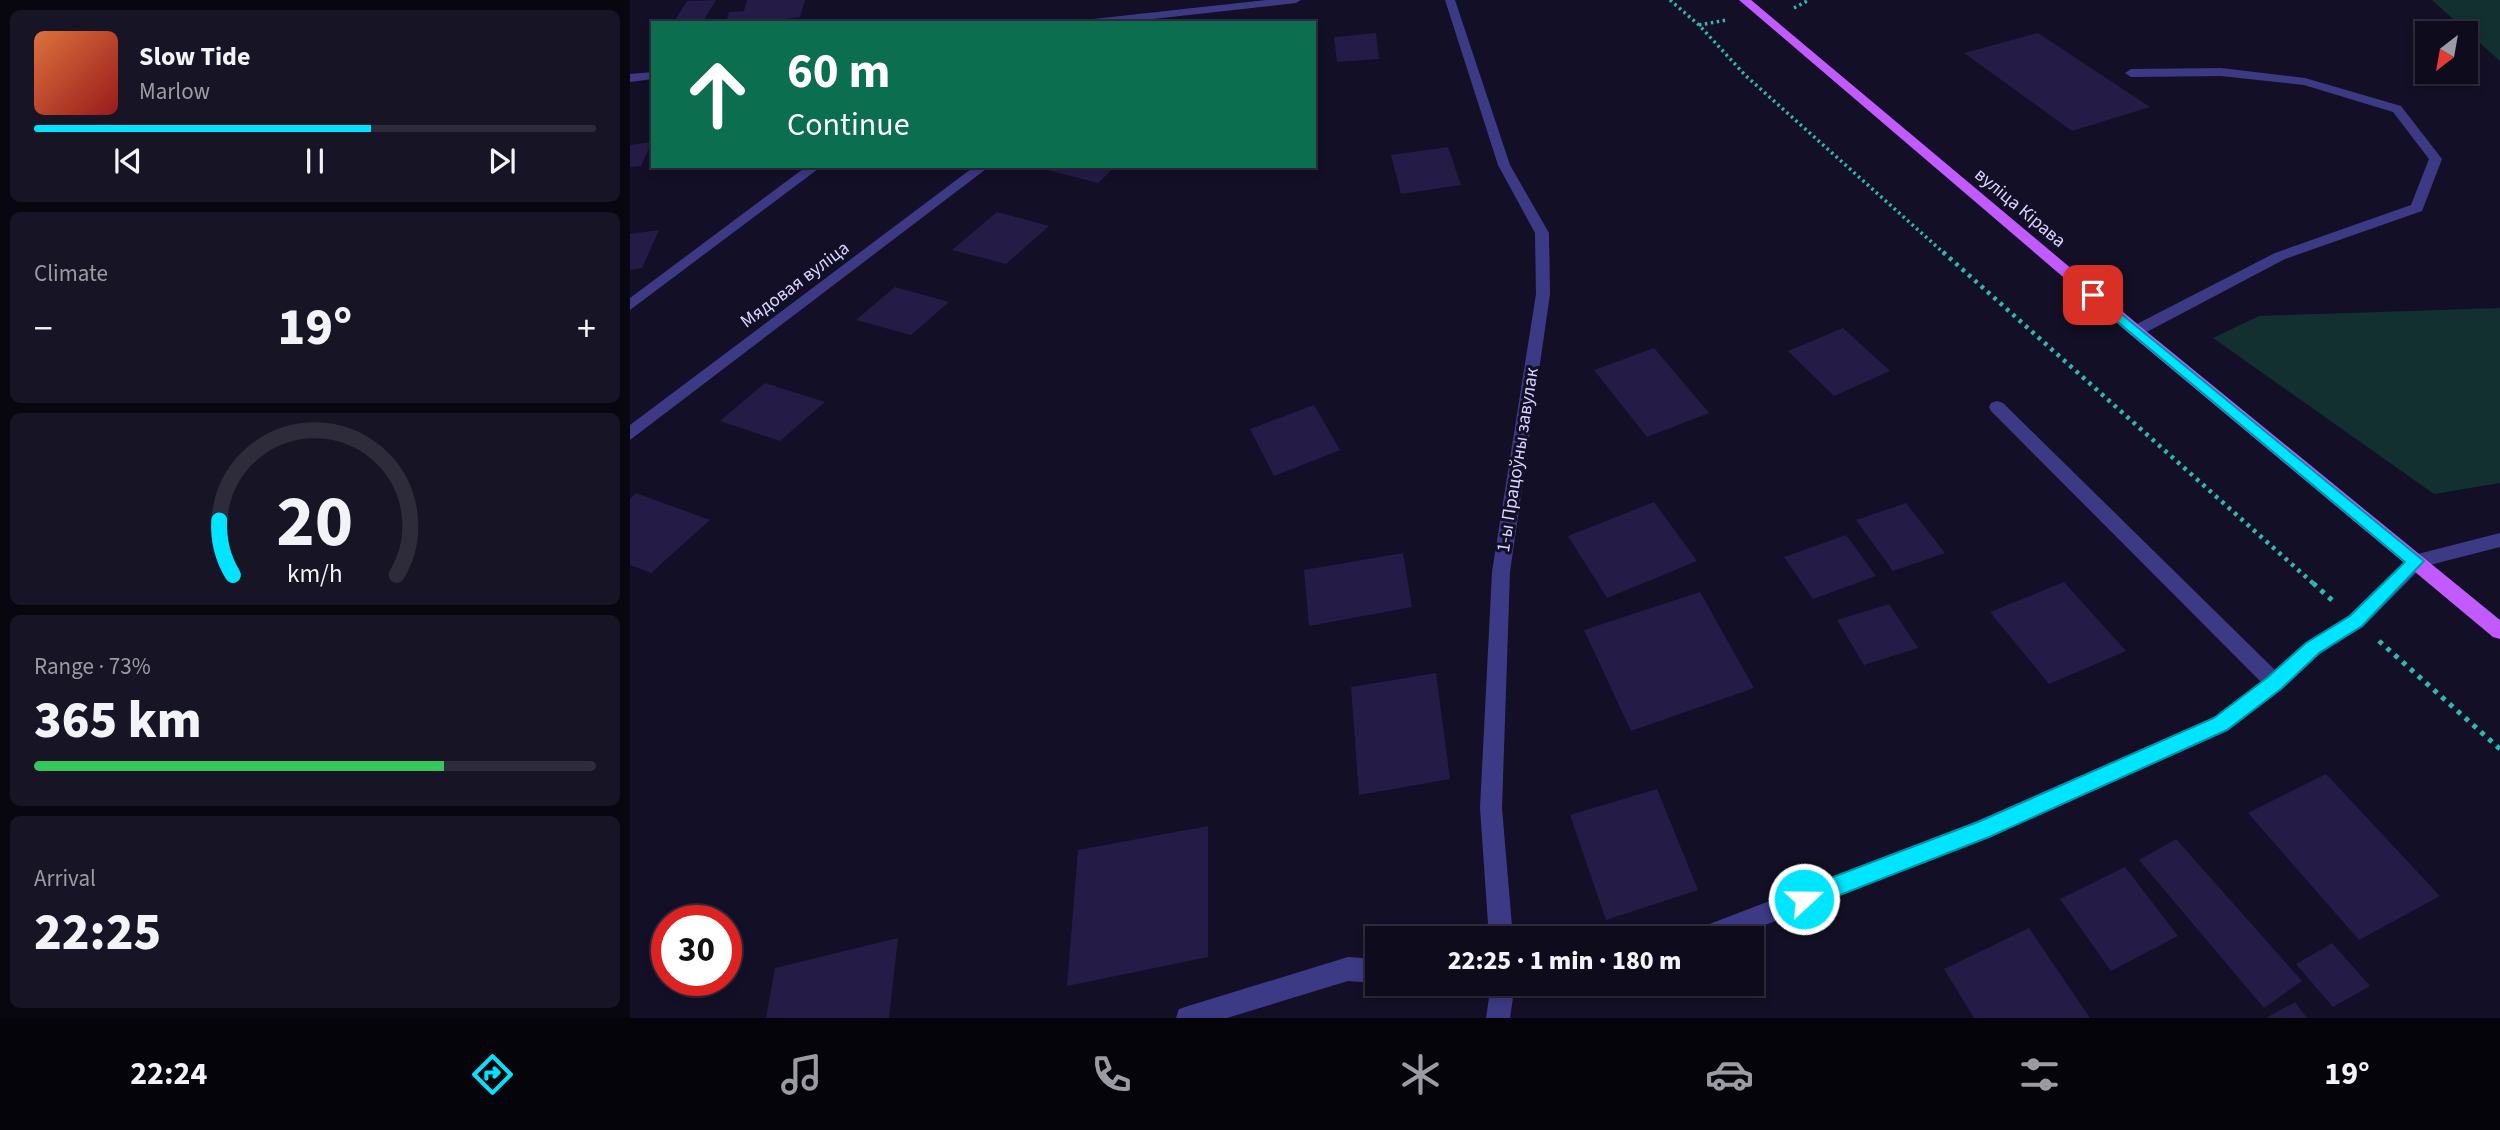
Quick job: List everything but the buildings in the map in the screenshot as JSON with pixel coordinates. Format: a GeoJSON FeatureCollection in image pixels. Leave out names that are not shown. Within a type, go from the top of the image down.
{"type":"FeatureCollection","features":[{"type":"Feature","properties":{"kind":"main road","name":"вуліца Кірава"},"geometry":{"type":"LineString","coordinates":[[1744,0],[2136,331],[2500,631]]}},
{"type":"Feature","properties":{"kind":"street"},"geometry":{"type":"LineString","coordinates":[[1176,21],[1186,13],[1189,0]]}},
{"type":"Feature","properties":{"kind":"street"},"geometry":{"type":"LineString","coordinates":[[1104,21],[1296,0]]}},
{"type":"Feature","properties":{"kind":"street","name":"1-ы Працоўны завулак"},"geometry":{"type":"LineString","coordinates":[[1450,0],[1504,165],[1542,233],[1543,294],[1502,572],[1491,808],[1500,926]]}},
{"type":"Feature","properties":{"kind":"street"},"geometry":{"type":"LineString","coordinates":[[2131,73],[2221,72],[2305,82],[2396,109],[2436,159],[2417,208],[2280,256],[2136,331]]}},
{"type":"Feature","properties":{"kind":"street"},"geometry":{"type":"LineString","coordinates":[[630,78],[651,75]]}},
{"type":"Feature","properties":{"kind":"street"},"geometry":{"type":"LineString","coordinates":[[630,305],[813,168]]}},
{"type":"Feature","properties":{"kind":"street","name":"Мядовая вуліца"},"geometry":{"type":"LineString","coordinates":[[630,434],[981,168]]}},
{"type":"Feature","properties":{"kind":"street"},"geometry":{"type":"LineString","coordinates":[[1997,407],[2275,683]]}},
{"type":"Feature","properties":{"kind":"street"},"geometry":{"type":"LineString","coordinates":[[1733,926],[1982,830],[2221,724],[2275,683],[2313,648],[2356,621],[2416,561],[2500,540]]}},
{"type":"Feature","properties":{"kind":"street"},"geometry":{"type":"LineString","coordinates":[[1188,1018],[1348,969],[1365,970]]}},
{"type":"Feature","properties":{"kind":"street"},"geometry":{"type":"LineString","coordinates":[[1498,1018],[1501,996]]}},
{"type":"Feature","properties":{"kind":"path"},"geometry":{"type":"LineString","coordinates":[[1670,0],[1699,25],[1745,75],[2500,749]]}},
{"type":"Feature","properties":{"kind":"path"},"geometry":{"type":"LineString","coordinates":[[1798,7],[1809,0]]}},
{"type":"Feature","properties":{"kind":"green space"},"geometry":{"type":"Polygon","coordinates":[[[2432,0],[2500,0],[2500,61],[2478,41],[2478,21],[2455,21],[2432,0]]]}},
{"type":"Feature","properties":{"kind":"green space"},"geometry":{"type":"Polygon","coordinates":[[[2500,308],[2500,483],[2434,494],[2213,338],[2259,316],[2500,308]]]}},
{"type":"Feature","properties":{"kind":"route"},"geometry":{"type":"LineString","coordinates":[[1804,899],[1982,830],[2221,724],[2275,683],[2313,648],[2356,621],[2416,561],[2093,295]]}}]}
